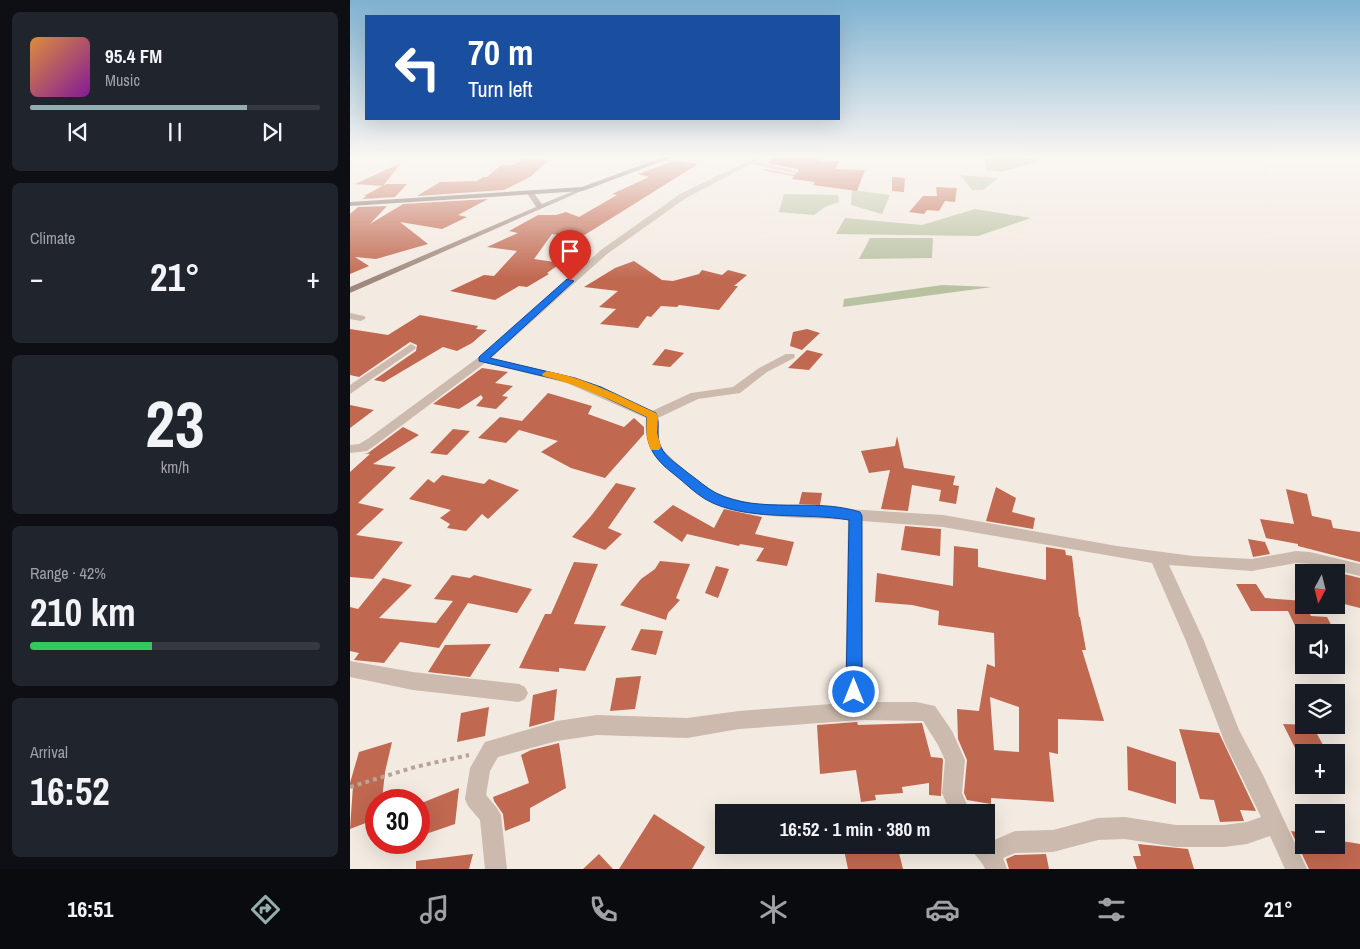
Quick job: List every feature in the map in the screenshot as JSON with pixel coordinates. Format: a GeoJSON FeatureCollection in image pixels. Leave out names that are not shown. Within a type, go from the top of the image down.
{"type":"FeatureCollection","features":[{"type":"Feature","properties":{"kind":"main road"},"geometry":{"type":"LineString","coordinates":[[350,204],[456,198]]}},
{"type":"Feature","properties":{"kind":"main road"},"geometry":{"type":"LineString","coordinates":[[534,198],[540,207]]}},
{"type":"Feature","properties":{"kind":"main road"},"geometry":{"type":"LineString","coordinates":[[350,290],[563,198]]}},
{"type":"Feature","properties":{"kind":"street"},"geometry":{"type":"LineString","coordinates":[[350,458],[356,448],[483,359],[604,252],[681,198]]}},
{"type":"Feature","properties":{"kind":"street"},"geometry":{"type":"LineString","coordinates":[[350,316],[361,318]]}},
{"type":"Feature","properties":{"kind":"street"},"geometry":{"type":"LineString","coordinates":[[350,390],[411,347]]}},
{"type":"Feature","properties":{"kind":"street"},"geometry":{"type":"LineString","coordinates":[[652,416],[695,396],[736,390],[763,370],[790,356]]}},
{"type":"Feature","properties":{"kind":"street"},"geometry":{"type":"LineString","coordinates":[[483,359],[571,380],[598,390],[652,416]]}},
{"type":"Feature","properties":{"kind":"street"},"geometry":{"type":"LineString","coordinates":[[652,416],[651,433],[655,450],[710,496],[728,503],[767,510],[835,512],[855,516],[943,521],[1158,558],[1252,564],[1296,557],[1310,558],[1360,570]]}},
{"type":"Feature","properties":{"kind":"street"},"geometry":{"type":"LineString","coordinates":[[854,712],[855,516]]}},
{"type":"Feature","properties":{"kind":"street"},"geometry":{"type":"LineString","coordinates":[[1158,558],[1195,641],[1232,736],[1256,782],[1296,869]]}},
{"type":"Feature","properties":{"kind":"street"},"geometry":{"type":"LineString","coordinates":[[350,669],[413,681],[519,693]]}},
{"type":"Feature","properties":{"kind":"street"},"geometry":{"type":"LineString","coordinates":[[496,869],[490,815],[475,799],[480,768],[492,749],[556,731],[597,725],[686,728],[739,720],[854,712],[916,711],[928,713],[945,738],[954,760],[952,793],[957,804]]}},
{"type":"Feature","properties":{"kind":"street"},"geometry":{"type":"LineString","coordinates":[[988,856],[1015,842],[1053,841],[1098,829],[1126,828],[1176,836],[1224,836],[1247,833],[1274,824]]}},
{"type":"Feature","properties":{"kind":"path"},"geometry":{"type":"LineString","coordinates":[[350,787],[415,767],[492,749]]}},
{"type":"Feature","properties":{"kind":"green space"},"geometry":{"type":"Polygon","coordinates":[[[783,198],[838,198],[839,202],[825,207],[814,215],[779,212],[783,198]]]}},
{"type":"Feature","properties":{"kind":"green space"},"geometry":{"type":"Polygon","coordinates":[[[851,198],[889,198],[882,214],[851,205],[851,198]]]}},
{"type":"Feature","properties":{"kind":"green space"},"geometry":{"type":"Polygon","coordinates":[[[975,209],[1031,218],[978,236],[836,234],[845,218],[922,225],[975,209]]]}},
{"type":"Feature","properties":{"kind":"green space"},"geometry":{"type":"Polygon","coordinates":[[[870,238],[933,238],[932,258],[859,259],[870,238]]]}},
{"type":"Feature","properties":{"kind":"green space"},"geometry":{"type":"Polygon","coordinates":[[[942,285],[992,287],[843,307],[844,299],[942,285]]]}},
{"type":"Feature","properties":{"kind":"building"},"geometry":{"type":"Polygon","coordinates":[[[613,198],[644,198],[576,239],[552,234],[534,259],[561,263],[547,273],[549,274],[527,287],[519,286],[495,300],[450,291],[484,275],[494,276],[517,251],[487,247],[518,233],[509,231],[538,215],[556,215],[566,212],[579,217],[613,198]]]}},
{"type":"Feature","properties":{"kind":"building"},"geometry":{"type":"Polygon","coordinates":[[[922,198],[956,198],[955,202],[945,201],[939,211],[927,210],[924,214],[909,212],[922,198]]]}},
{"type":"Feature","properties":{"kind":"building"},"geometry":{"type":"Polygon","coordinates":[[[488,199],[458,215],[467,217],[442,229],[400,222],[428,244],[376,259],[355,257],[369,266],[350,274],[350,214],[358,207],[387,206],[370,224],[403,204],[488,199]]]}},
{"type":"Feature","properties":{"kind":"building"},"geometry":{"type":"Polygon","coordinates":[[[634,261],[662,280],[673,281],[699,274],[702,270],[722,275],[728,270],[747,275],[734,286],[738,286],[719,310],[679,305],[677,307],[661,306],[651,317],[647,316],[638,328],[600,324],[616,309],[599,307],[618,291],[584,287],[615,268],[634,261]]]}},
{"type":"Feature","properties":{"kind":"building"},"geometry":{"type":"Polygon","coordinates":[[[420,315],[478,326],[476,329],[487,330],[472,343],[457,351],[443,347],[384,382],[374,380],[416,351],[417,345],[410,342],[359,377],[350,375],[350,329],[388,335],[420,315]]]}},
{"type":"Feature","properties":{"kind":"building"},"geometry":{"type":"Polygon","coordinates":[[[807,329],[820,333],[802,350],[790,346],[793,332],[807,329]]]}},
{"type":"Feature","properties":{"kind":"building"},"geometry":{"type":"Polygon","coordinates":[[[665,349],[684,353],[670,367],[652,365],[665,349]]]}},
{"type":"Feature","properties":{"kind":"building"},"geometry":{"type":"Polygon","coordinates":[[[807,350],[823,354],[809,370],[788,368],[807,350]]]}},
{"type":"Feature","properties":{"kind":"building"},"geometry":{"type":"Polygon","coordinates":[[[482,368],[508,372],[495,383],[513,386],[502,396],[508,397],[496,409],[476,406],[483,398],[481,395],[459,409],[433,404],[482,368]]]}},
{"type":"Feature","properties":{"kind":"building"},"geometry":{"type":"Polygon","coordinates":[[[548,393],[592,406],[588,414],[624,427],[634,418],[644,427],[644,434],[605,478],[571,468],[541,452],[558,441],[519,430],[506,443],[478,438],[500,417],[522,421],[548,393]]]}},
{"type":"Feature","properties":{"kind":"building"},"geometry":{"type":"Polygon","coordinates":[[[350,405],[374,410],[350,428],[350,405]]]}},
{"type":"Feature","properties":{"kind":"building"},"geometry":{"type":"Polygon","coordinates":[[[403,427],[419,435],[373,464],[396,467],[358,503],[384,509],[356,535],[403,542],[373,579],[350,577],[350,472],[370,454],[364,453],[368,453],[403,427]]]}},
{"type":"Feature","properties":{"kind":"building"},"geometry":{"type":"Polygon","coordinates":[[[453,429],[470,431],[447,455],[430,453],[453,429]]]}},
{"type":"Feature","properties":{"kind":"building"},"geometry":{"type":"Polygon","coordinates":[[[897,436],[904,468],[955,476],[953,485],[959,486],[956,504],[939,501],[941,490],[912,485],[908,511],[881,509],[890,470],[869,473],[861,451],[895,446],[897,436]]]}},
{"type":"Feature","properties":{"kind":"building"},"geometry":{"type":"Polygon","coordinates":[[[442,475],[484,484],[489,479],[519,490],[488,519],[482,514],[466,531],[447,528],[450,524],[440,518],[451,510],[409,499],[428,479],[434,483],[442,475]]]}},
{"type":"Feature","properties":{"kind":"building"},"geometry":{"type":"Polygon","coordinates":[[[616,483],[636,488],[608,528],[622,534],[605,550],[572,537],[591,516],[616,483]]]}},
{"type":"Feature","properties":{"kind":"building"},"geometry":{"type":"Polygon","coordinates":[[[996,487],[1016,498],[1012,512],[1035,518],[1033,529],[986,521],[996,487]]]}},
{"type":"Feature","properties":{"kind":"building"},"geometry":{"type":"Polygon","coordinates":[[[1286,489],[1307,494],[1312,516],[1331,520],[1333,528],[1360,532],[1360,562],[1298,546],[1298,544],[1266,538],[1260,519],[1294,524],[1286,489]]]}},
{"type":"Feature","properties":{"kind":"building"},"geometry":{"type":"Polygon","coordinates":[[[802,492],[822,493],[820,505],[799,504],[802,492]]]}},
{"type":"Feature","properties":{"kind":"building"},"geometry":{"type":"Polygon","coordinates":[[[673,505],[714,528],[724,509],[762,517],[755,534],[794,542],[787,566],[756,561],[764,548],[740,544],[739,546],[687,534],[682,542],[653,522],[673,505]]]}},
{"type":"Feature","properties":{"kind":"building"},"geometry":{"type":"Polygon","coordinates":[[[905,526],[941,529],[940,556],[901,550],[905,526]]]}},
{"type":"Feature","properties":{"kind":"building"},"geometry":{"type":"Polygon","coordinates":[[[1248,539],[1265,542],[1270,554],[1253,557],[1248,539]]]}},
{"type":"Feature","properties":{"kind":"building"},"geometry":{"type":"Polygon","coordinates":[[[954,546],[978,549],[978,567],[1046,580],[1046,547],[1065,550],[1066,555],[1072,556],[1079,617],[1086,650],[1082,650],[1104,721],[1058,719],[1058,754],[1049,752],[1054,802],[991,798],[991,804],[967,800],[964,793],[967,760],[958,739],[957,709],[979,711],[987,664],[995,667],[994,633],[938,625],[939,611],[912,605],[875,602],[877,573],[953,586],[954,546]],[[990,697],[994,750],[1019,752],[1019,707],[990,697]]]}},
{"type":"Feature","properties":{"kind":"building"},"geometry":{"type":"Polygon","coordinates":[[[660,561],[690,564],[676,598],[680,600],[668,613],[666,620],[620,605],[641,579],[655,569],[660,561]]]}},
{"type":"Feature","properties":{"kind":"building"},"geometry":{"type":"Polygon","coordinates":[[[574,562],[598,564],[574,624],[606,626],[585,671],[559,668],[559,672],[519,668],[545,614],[551,614],[574,562]]]}},
{"type":"Feature","properties":{"kind":"building"},"geometry":{"type":"Polygon","coordinates":[[[716,566],[729,569],[718,598],[705,593],[716,566]]]}},
{"type":"Feature","properties":{"kind":"building"},"geometry":{"type":"Polygon","coordinates":[[[1345,574],[1360,578],[1360,608],[1345,604],[1345,574]]]}},
{"type":"Feature","properties":{"kind":"building"},"geometry":{"type":"Polygon","coordinates":[[[452,575],[470,578],[474,575],[532,589],[517,613],[468,603],[439,648],[400,642],[384,663],[354,660],[359,653],[350,651],[350,607],[358,609],[383,578],[412,585],[379,618],[436,623],[453,601],[434,599],[452,575]]]}},
{"type":"Feature","properties":{"kind":"building"},"geometry":{"type":"Polygon","coordinates":[[[1236,584],[1256,584],[1265,598],[1295,600],[1295,614],[1327,617],[1331,624],[1295,624],[1295,626],[1288,611],[1251,611],[1236,584]]]}},
{"type":"Feature","properties":{"kind":"building"},"geometry":{"type":"Polygon","coordinates":[[[641,629],[663,631],[656,655],[631,650],[641,629]]]}},
{"type":"Feature","properties":{"kind":"building"},"geometry":{"type":"Polygon","coordinates":[[[491,644],[470,677],[428,672],[445,645],[491,644]]]}},
{"type":"Feature","properties":{"kind":"building"},"geometry":{"type":"Polygon","coordinates":[[[641,676],[635,709],[610,711],[616,678],[641,676]]]}},
{"type":"Feature","properties":{"kind":"building"},"geometry":{"type":"Polygon","coordinates":[[[557,689],[554,720],[529,727],[533,695],[557,689]]]}},
{"type":"Feature","properties":{"kind":"building"},"geometry":{"type":"Polygon","coordinates":[[[489,707],[485,736],[457,742],[461,713],[489,707]]]}},
{"type":"Feature","properties":{"kind":"building"},"geometry":{"type":"Polygon","coordinates":[[[857,722],[858,725],[922,723],[931,757],[942,758],[943,760],[941,796],[929,795],[929,783],[902,787],[903,793],[875,795],[876,800],[861,802],[856,770],[820,774],[817,725],[857,722]]]}},
{"type":"Feature","properties":{"kind":"building"},"geometry":{"type":"Polygon","coordinates":[[[1283,724],[1295,724],[1295,734],[1317,734],[1323,744],[1295,744],[1295,748],[1283,724]]]}},
{"type":"Feature","properties":{"kind":"building"},"geometry":{"type":"Polygon","coordinates":[[[1179,729],[1219,733],[1256,811],[1240,810],[1244,821],[1220,822],[1214,800],[1200,799],[1179,729]]]}},
{"type":"Feature","properties":{"kind":"building"},"geometry":{"type":"Polygon","coordinates":[[[392,742],[383,789],[365,789],[365,823],[350,829],[353,786],[350,787],[350,783],[359,752],[392,742]]]}},
{"type":"Feature","properties":{"kind":"building"},"geometry":{"type":"Polygon","coordinates":[[[559,743],[566,788],[530,808],[530,821],[505,831],[503,814],[493,797],[529,783],[521,755],[531,750],[559,743]]]}},
{"type":"Feature","properties":{"kind":"building"},"geometry":{"type":"Polygon","coordinates":[[[1127,746],[1176,762],[1176,804],[1128,790],[1127,746]]]}},
{"type":"Feature","properties":{"kind":"building"},"geometry":{"type":"Polygon","coordinates":[[[459,788],[455,824],[430,833],[430,800],[459,788]]]}},
{"type":"Feature","properties":{"kind":"building"},"geometry":{"type":"Polygon","coordinates":[[[654,814],[705,847],[692,869],[619,869],[654,814]]]}},
{"type":"Feature","properties":{"kind":"building"},"geometry":{"type":"Polygon","coordinates":[[[1291,831],[1295,832],[1295,839],[1291,831]]]}},
{"type":"Feature","properties":{"kind":"building"},"geometry":{"type":"Polygon","coordinates":[[[1345,842],[1360,844],[1360,869],[1309,869],[1302,854],[1345,854],[1345,842]]]}},
{"type":"Feature","properties":{"kind":"building"},"geometry":{"type":"Polygon","coordinates":[[[1138,844],[1188,849],[1194,869],[1137,869],[1133,856],[1141,856],[1138,844]]]}},
{"type":"Feature","properties":{"kind":"building"},"geometry":{"type":"Polygon","coordinates":[[[473,854],[469,869],[416,869],[416,861],[473,854]]]}},
{"type":"Feature","properties":{"kind":"building"},"geometry":{"type":"Polygon","coordinates":[[[599,854],[613,869],[583,869],[599,854]]]}},
{"type":"Feature","properties":{"kind":"building"},"geometry":{"type":"Polygon","coordinates":[[[845,854],[899,854],[903,869],[848,869],[845,854]]]}},
{"type":"Feature","properties":{"kind":"building"},"geometry":{"type":"Polygon","coordinates":[[[1046,854],[1049,869],[1009,869],[1006,859],[1015,855],[1046,854]]]}},
{"type":"Feature","properties":{"kind":"slow traffic"},"geometry":{"type":"LineString","coordinates":[[547,374],[598,390],[652,416],[651,433],[655,447]]}},
{"type":"Feature","properties":{"kind":"route"},"geometry":{"type":"LineString","coordinates":[[570,281],[483,359],[571,380],[598,390],[652,416],[651,433],[655,450],[710,496],[728,503],[752,508],[835,512],[855,516],[854,692]]}}]}
